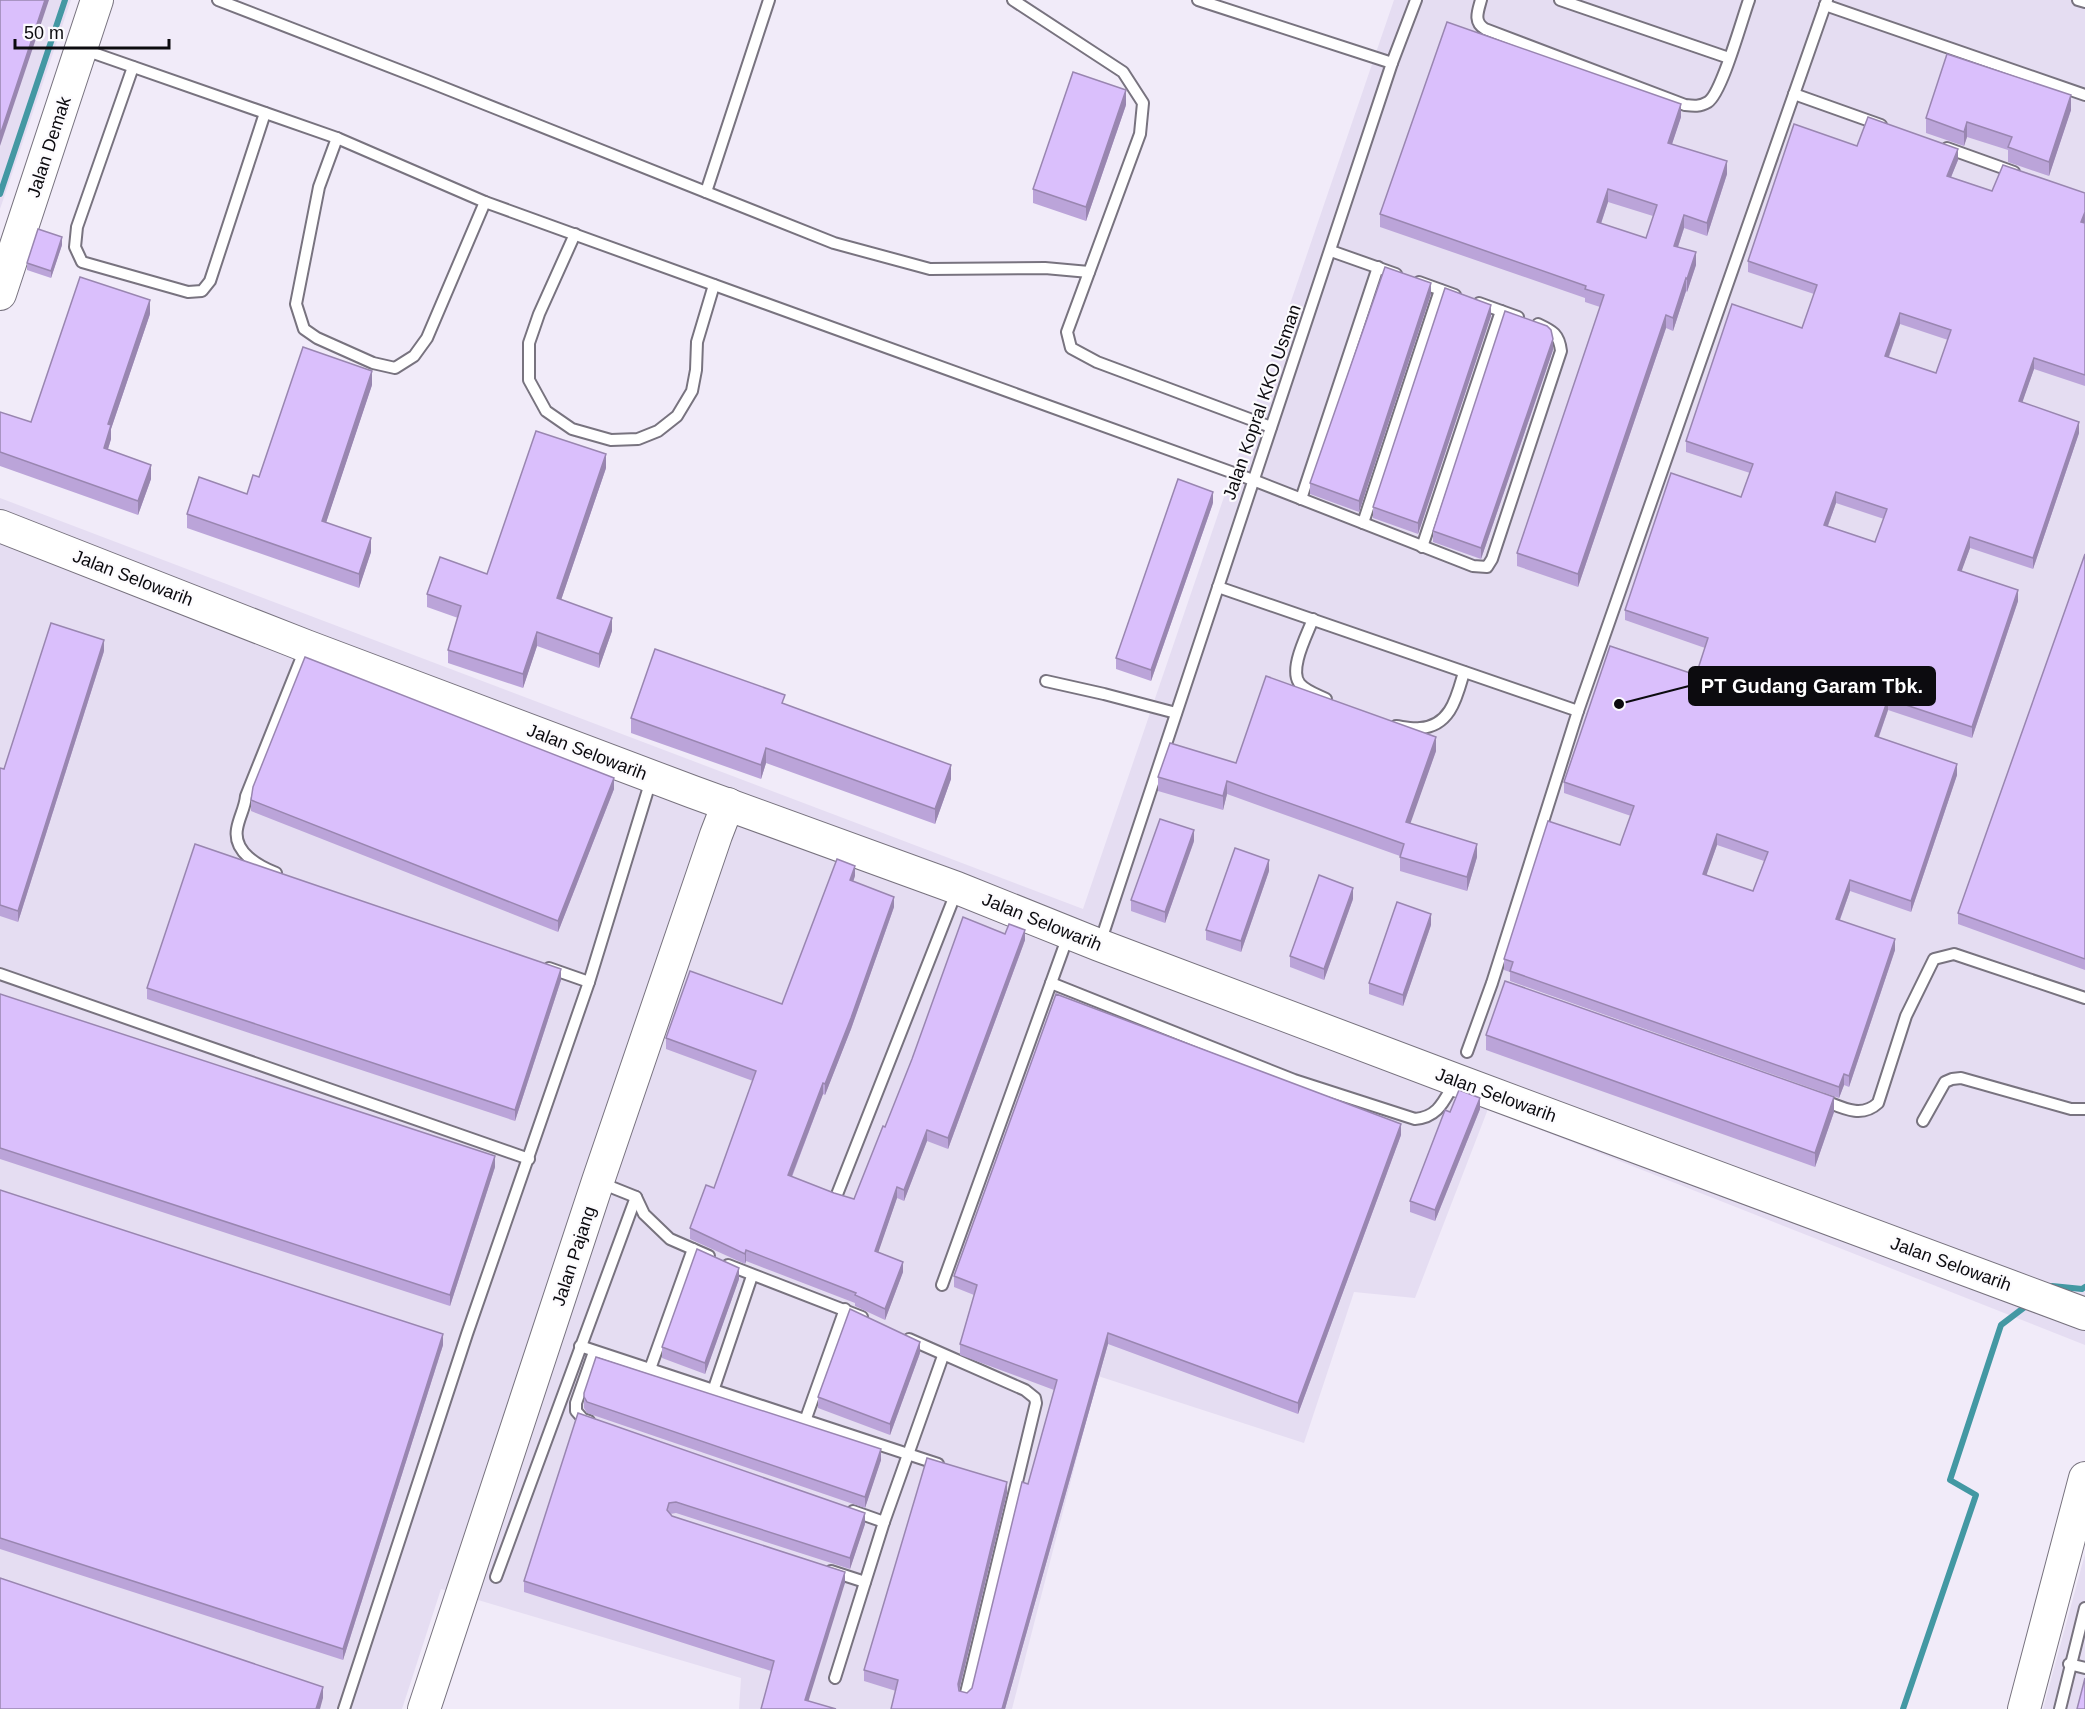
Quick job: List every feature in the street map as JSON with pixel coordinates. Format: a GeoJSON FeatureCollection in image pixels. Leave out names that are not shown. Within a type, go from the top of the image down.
{"type":"FeatureCollection","features":[{"type":"Feature","properties":{"kind":"main road","name":"Jalan Demak"},"geometry":{"type":"LineString","coordinates":[[0,294],[97,0]]}},
{"type":"Feature","properties":{"kind":"main road","name":"Jalan Selowarih"},"geometry":{"type":"LineString","coordinates":[[0,526],[306,646],[652,777],[957,888],[1099,945],[1456,1080],[2085,1314]]}},
{"type":"Feature","properties":{"kind":"main road","name":"Jalan Pajang"},"geometry":{"type":"LineString","coordinates":[[424,1709],[598,1181],[728,804]]}},
{"type":"Feature","properties":{"kind":"main road"},"geometry":{"type":"LineString","coordinates":[[2024,1709],[2085,1478]]}},
{"type":"Feature","properties":{"kind":"lane"},"geometry":{"type":"LineString","coordinates":[[218,0],[834,243],[930,269],[1045,268],[1089,272]]}},
{"type":"Feature","properties":{"kind":"lane"},"geometry":{"type":"LineString","coordinates":[[706,192],[769,0]]}},
{"type":"Feature","properties":{"kind":"lane"},"geometry":{"type":"LineString","coordinates":[[1013,0],[1124,72],[1143,103],[1140,134],[1067,332],[1071,348],[1097,362],[1271,427]]}},
{"type":"Feature","properties":{"kind":"lane"},"geometry":{"type":"LineString","coordinates":[[1198,0],[1392,63]]}},
{"type":"Feature","properties":{"kind":"lane","name":"Jalan Kopral KKO Usman"},"geometry":{"type":"LineString","coordinates":[[1099,945],[1392,63],[1416,0]]}},
{"type":"Feature","properties":{"kind":"lane"},"geometry":{"type":"LineString","coordinates":[[1481,0],[1477,15],[1478,22],[1485,29],[1685,105],[1697,106],[1713,98],[1729,58],[1746,1]]}},
{"type":"Feature","properties":{"kind":"lane"},"geometry":{"type":"LineString","coordinates":[[1560,0],[1729,58]]}},
{"type":"Feature","properties":{"kind":"lane"},"geometry":{"type":"LineString","coordinates":[[2078,0],[2085,3]]}},
{"type":"Feature","properties":{"kind":"lane"},"geometry":{"type":"LineString","coordinates":[[1467,1052],[1492,983],[1578,711],[1826,2],[2085,95]]}},
{"type":"Feature","properties":{"kind":"lane"},"geometry":{"type":"LineString","coordinates":[[82,49],[337,138],[485,202],[1253,480],[1473,566],[1487,567],[1492,559],[1561,351],[1560,340],[1556,332],[1331,251]]}},
{"type":"Feature","properties":{"kind":"lane"},"geometry":{"type":"LineString","coordinates":[[133,67],[77,227],[75,247],[82,262],[188,292],[202,291],[210,281],[265,113]]}},
{"type":"Feature","properties":{"kind":"lane"},"geometry":{"type":"LineString","coordinates":[[1794,94],[1894,130]]}},
{"type":"Feature","properties":{"kind":"lane"},"geometry":{"type":"LineString","coordinates":[[337,138],[319,188],[296,304],[304,329],[317,338],[364,359],[395,368],[414,356],[427,338],[485,202]]}},
{"type":"Feature","properties":{"kind":"lane"},"geometry":{"type":"LineString","coordinates":[[1939,146],[2029,177]]}},
{"type":"Feature","properties":{"kind":"lane"},"geometry":{"type":"LineString","coordinates":[[575,234],[539,314],[529,343],[530,380],[546,411],[572,429],[611,440],[638,439],[658,431],[677,416],[692,391],[696,370],[697,342],[714,285]]}},
{"type":"Feature","properties":{"kind":"lane"},"geometry":{"type":"LineString","coordinates":[[1301,499],[1378,267]]}},
{"type":"Feature","properties":{"kind":"lane"},"geometry":{"type":"LineString","coordinates":[[1363,523],[1440,290]]}},
{"type":"Feature","properties":{"kind":"lane"},"geometry":{"type":"LineString","coordinates":[[1422,547],[1501,311]]}},
{"type":"Feature","properties":{"kind":"lane"},"geometry":{"type":"LineString","coordinates":[[1218,587],[1578,711]]}},
{"type":"Feature","properties":{"kind":"lane"},"geometry":{"type":"LineString","coordinates":[[1313,620],[1298,659],[1296,677],[1303,687],[1336,703]]}},
{"type":"Feature","properties":{"kind":"lane"},"geometry":{"type":"LineString","coordinates":[[288,876],[265,869],[248,858],[239,847],[236,831],[246,796],[306,646]]}},
{"type":"Feature","properties":{"kind":"lane"},"geometry":{"type":"LineString","coordinates":[[1385,722],[1395,726],[1420,728],[1434,725],[1453,707],[1464,672]]}},
{"type":"Feature","properties":{"kind":"lane"},"geometry":{"type":"LineString","coordinates":[[1046,681],[1176,713]]}},
{"type":"Feature","properties":{"kind":"lane"},"geometry":{"type":"LineString","coordinates":[[344,1709],[467,1334],[589,982],[652,777]]}},
{"type":"Feature","properties":{"kind":"lane"},"geometry":{"type":"LineString","coordinates":[[836,1197],[957,888]]}},
{"type":"Feature","properties":{"kind":"lane"},"geometry":{"type":"LineString","coordinates":[[942,1285],[1069,933]]}},
{"type":"Feature","properties":{"kind":"lane"},"geometry":{"type":"LineString","coordinates":[[1809,1095],[1854,1111],[1867,1111],[1878,1103],[1906,1016],[1934,958],[1945,954],[1954,954],[2085,998]]}},
{"type":"Feature","properties":{"kind":"lane"},"geometry":{"type":"LineString","coordinates":[[533,963],[589,982]]}},
{"type":"Feature","properties":{"kind":"lane"},"geometry":{"type":"LineString","coordinates":[[0,974],[529,1159]]}},
{"type":"Feature","properties":{"kind":"lane"},"geometry":{"type":"LineString","coordinates":[[1051,983],[1294,1080],[1415,1119],[1426,1118],[1435,1112],[1456,1080]]}},
{"type":"Feature","properties":{"kind":"lane"},"geometry":{"type":"LineString","coordinates":[[1492,983],[1504,987]]}},
{"type":"Feature","properties":{"kind":"lane"},"geometry":{"type":"LineString","coordinates":[[1923,1121],[1945,1082],[1952,1079],[1970,1079],[2072,1109],[2085,1109]]}},
{"type":"Feature","properties":{"kind":"lane"},"geometry":{"type":"LineString","coordinates":[[598,1181],[636,1197],[645,1214],[670,1239],[752,1275],[844,1309],[874,1323]]}},
{"type":"Feature","properties":{"kind":"lane"},"geometry":{"type":"LineString","coordinates":[[496,1577],[636,1197]]}},
{"type":"Feature","properties":{"kind":"lane"},"geometry":{"type":"LineString","coordinates":[[650,1370],[693,1249]]}},
{"type":"Feature","properties":{"kind":"lane"},"geometry":{"type":"LineString","coordinates":[[713,1391],[752,1275]]}},
{"type":"Feature","properties":{"kind":"lane"},"geometry":{"type":"LineString","coordinates":[[805,1421],[844,1309]]}},
{"type":"Feature","properties":{"kind":"lane"},"geometry":{"type":"LineString","coordinates":[[903,1337],[942,1356],[1025,1390],[1035,1398],[1033,1418],[1011,1486],[965,1697]]}},
{"type":"Feature","properties":{"kind":"lane"},"geometry":{"type":"LineString","coordinates":[[580,1346],[951,1468]]}},
{"type":"Feature","properties":{"kind":"lane"},"geometry":{"type":"LineString","coordinates":[[594,1352],[576,1403],[576,1411],[583,1419],[605,1426]]}},
{"type":"Feature","properties":{"kind":"lane"},"geometry":{"type":"LineString","coordinates":[[835,1678],[884,1522],[942,1356]]}},
{"type":"Feature","properties":{"kind":"lane"},"geometry":{"type":"LineString","coordinates":[[840,1507],[884,1522]]}},
{"type":"Feature","properties":{"kind":"lane"},"geometry":{"type":"LineString","coordinates":[[820,1567],[865,1582]]}},
{"type":"Feature","properties":{"kind":"lane"},"geometry":{"type":"LineString","coordinates":[[2060,1709],[2069,1664],[2085,1608]]}},
{"type":"Feature","properties":{"kind":"lane"},"geometry":{"type":"LineString","coordinates":[[2069,1664],[2085,1668]]}},
{"type":"Feature","properties":{"kind":"shaded area"},"geometry":{"type":"Polygon","coordinates":[[[0,0],[71,0],[0,209],[0,0]]]}},
{"type":"Feature","properties":{"kind":"shaded area"},"geometry":{"type":"Polygon","coordinates":[[[1394,0],[2085,0],[2085,1345],[1488,1109],[1415,1298],[1354,1292],[1304,1443],[1098,1376],[1012,1709],[739,1709],[741,1678],[441,1589],[402,1709],[0,1709],[0,498],[1083,909],[1394,0]]]}},
{"type":"Feature","properties":{"kind":"shaded area"},"geometry":{"type":"Polygon","coordinates":[[[2085,1554],[2085,1709],[2043,1709],[2085,1554]]]}},
{"type":"Feature","properties":{"kind":"building"},"geometry":{"type":"Polygon","coordinates":[[[0,0],[45,0],[0,135],[0,0]]]}},
{"type":"Feature","properties":{"kind":"building"},"geometry":{"type":"Polygon","coordinates":[[[1447,22],[1681,104],[1668,143],[1727,161],[1707,223],[1684,215],[1674,246],[1696,252],[1673,318],[1666,315],[1578,574],[1517,553],[1604,295],[1585,289],[1586,286],[1380,214],[1447,22]],[[1608,189],[1597,222],[1646,238],[1657,205],[1608,189]]]}},
{"type":"Feature","properties":{"kind":"building"},"geometry":{"type":"Polygon","coordinates":[[[1947,54],[2071,95],[2049,162],[2008,147],[2012,137],[1967,122],[1964,132],[1926,118],[1947,54]]]}},
{"type":"Feature","properties":{"kind":"building"},"geometry":{"type":"Polygon","coordinates":[[[1073,72],[1126,90],[1086,207],[1033,189],[1073,72]]]}},
{"type":"Feature","properties":{"kind":"building"},"geometry":{"type":"Polygon","coordinates":[[[1868,117],[1958,149],[1947,176],[1992,191],[2003,165],[2085,193],[2085,212],[2081,222],[2085,223],[2085,375],[2034,358],[2019,401],[2079,422],[2033,558],[1970,537],[1958,570],[2018,590],[1972,727],[1888,699],[1875,736],[1957,764],[1911,901],[1850,880],[1836,919],[1895,939],[1849,1076],[1844,1074],[1839,1087],[1510,971],[1513,962],[1504,959],[1548,821],[1620,845],[1634,806],[1564,782],[1610,646],[1696,675],[1708,638],[1625,610],[1671,473],[1741,497],[1753,464],[1686,441],[1732,304],[1802,328],[1817,285],[1748,261],[1794,124],[1857,146],[1868,117]],[[1900,313],[1885,356],[1936,373],[1951,330],[1900,313]],[[1836,492],[1824,525],[1875,542],[1887,509],[1836,492]],[[1717,834],[1703,874],[1753,891],[1768,852],[1717,834]]]}},
{"type":"Feature","properties":{"kind":"building"},"geometry":{"type":"Polygon","coordinates":[[[38,229],[62,237],[51,271],[27,263],[38,229]]]}},
{"type":"Feature","properties":{"kind":"building"},"geometry":{"type":"Polygon","coordinates":[[[1385,267],[1431,283],[1359,501],[1310,483],[1385,267]]]}},
{"type":"Feature","properties":{"kind":"building"},"geometry":{"type":"Polygon","coordinates":[[[80,277],[150,300],[108,424],[111,425],[104,448],[151,465],[138,501],[0,452],[0,412],[31,422],[80,277]]]}},
{"type":"Feature","properties":{"kind":"building"},"geometry":{"type":"Polygon","coordinates":[[[1445,288],[1491,305],[1418,523],[1373,507],[1445,288]]]}},
{"type":"Feature","properties":{"kind":"building"},"geometry":{"type":"Polygon","coordinates":[[[1505,311],[1547,326],[1551,330],[1553,339],[1481,548],[1433,531],[1505,311]]]}},
{"type":"Feature","properties":{"kind":"building"},"geometry":{"type":"Polygon","coordinates":[[[303,347],[372,371],[322,521],[371,538],[359,574],[187,514],[199,477],[247,494],[253,475],[259,477],[303,347]]]}},
{"type":"Feature","properties":{"kind":"building"},"geometry":{"type":"Polygon","coordinates":[[[536,431],[606,454],[557,598],[612,618],[599,654],[537,632],[523,674],[448,650],[461,606],[427,594],[440,557],[487,574],[536,431]]]}},
{"type":"Feature","properties":{"kind":"building"},"geometry":{"type":"Polygon","coordinates":[[[1178,479],[1213,492],[1151,670],[1116,658],[1178,479]]]}},
{"type":"Feature","properties":{"kind":"building"},"geometry":{"type":"Polygon","coordinates":[[[2085,554],[2085,959],[1958,913],[2085,554]]]}},
{"type":"Feature","properties":{"kind":"building"},"geometry":{"type":"Polygon","coordinates":[[[51,623],[104,640],[18,911],[0,905],[0,768],[4,769],[51,623]]]}},
{"type":"Feature","properties":{"kind":"building"},"geometry":{"type":"Polygon","coordinates":[[[655,649],[785,695],[782,703],[951,765],[935,809],[766,748],[761,765],[631,718],[655,649]]]}},
{"type":"Feature","properties":{"kind":"building"},"geometry":{"type":"Polygon","coordinates":[[[305,657],[614,778],[558,921],[251,800],[253,787],[305,657]]]}},
{"type":"Feature","properties":{"kind":"building"},"geometry":{"type":"Polygon","coordinates":[[[1266,676],[1436,737],[1406,822],[1477,844],[1467,877],[1400,857],[1404,844],[1227,781],[1223,796],[1158,777],[1170,743],[1236,763],[1266,676]]]}},
{"type":"Feature","properties":{"kind":"building"},"geometry":{"type":"Polygon","coordinates":[[[1160,819],[1194,830],[1165,912],[1131,900],[1160,819]]]}},
{"type":"Feature","properties":{"kind":"building"},"geometry":{"type":"Polygon","coordinates":[[[195,844],[561,969],[515,1110],[147,988],[195,844]]]}},
{"type":"Feature","properties":{"kind":"building"},"geometry":{"type":"Polygon","coordinates":[[[1235,848],[1269,860],[1241,941],[1206,930],[1235,848]]]}},
{"type":"Feature","properties":{"kind":"building"},"geometry":{"type":"Polygon","coordinates":[[[837,859],[855,866],[850,880],[894,897],[851,1018],[788,1175],[834,1193],[854,1199],[912,1059],[963,917],[1005,934],[1009,924],[1025,930],[948,1138],[927,1130],[904,1190],[897,1187],[875,1251],[903,1262],[885,1309],[855,1295],[856,1293],[746,1250],[745,1254],[690,1228],[706,1185],[714,1188],[756,1071],[666,1038],[690,971],[782,1004],[837,859]]]}},
{"type":"Feature","properties":{"kind":"building"},"geometry":{"type":"Polygon","coordinates":[[[1319,875],[1353,888],[1324,969],[1290,956],[1319,875]]]}},
{"type":"Feature","properties":{"kind":"building"},"geometry":{"type":"Polygon","coordinates":[[[1397,902],[1431,914],[1403,995],[1369,983],[1397,902]]]}},
{"type":"Feature","properties":{"kind":"building"},"geometry":{"type":"Polygon","coordinates":[[[1505,981],[1834,1097],[1815,1153],[1486,1035],[1505,981]]]}},
{"type":"Feature","properties":{"kind":"building"},"geometry":{"type":"Polygon","coordinates":[[[0,994],[495,1156],[450,1295],[0,1148],[0,994]]]}},
{"type":"Feature","properties":{"kind":"building"},"geometry":{"type":"Polygon","coordinates":[[[1056,994],[1401,1124],[1298,1403],[1108,1333],[1002,1709],[891,1709],[898,1680],[864,1670],[927,1458],[1007,1482],[958,1684],[959,1691],[967,1693],[972,1688],[1022,1482],[1028,1484],[1057,1380],[960,1344],[977,1285],[954,1276],[1056,994]]]}},
{"type":"Feature","properties":{"kind":"building"},"geometry":{"type":"Polygon","coordinates":[[[1459,1090],[1480,1098],[1435,1210],[1410,1201],[1445,1110],[1450,1112],[1459,1090]]]}},
{"type":"Feature","properties":{"kind":"building"},"geometry":{"type":"Polygon","coordinates":[[[0,1190],[443,1334],[343,1649],[0,1538],[0,1190]]]}},
{"type":"Feature","properties":{"kind":"building"},"geometry":{"type":"Polygon","coordinates":[[[697,1249],[739,1268],[705,1363],[662,1347],[697,1249]]]}},
{"type":"Feature","properties":{"kind":"building"},"geometry":{"type":"Polygon","coordinates":[[[850,1309],[920,1342],[890,1424],[818,1397],[850,1309]]]}},
{"type":"Feature","properties":{"kind":"building"},"geometry":{"type":"Polygon","coordinates":[[[596,1357],[881,1449],[865,1497],[587,1402],[584,1393],[596,1357]]]}},
{"type":"Feature","properties":{"kind":"building"},"geometry":{"type":"Polygon","coordinates":[[[578,1413],[865,1513],[850,1558],[676,1502],[669,1503],[667,1510],[672,1516],[845,1572],[805,1700],[836,1709],[761,1709],[774,1661],[524,1581],[578,1413]]]}},
{"type":"Feature","properties":{"kind":"building"},"geometry":{"type":"Polygon","coordinates":[[[0,1578],[323,1687],[316,1709],[0,1709],[0,1578]]]}},
{"type":"Feature","properties":{"kind":"building"},"geometry":{"type":"Polygon","coordinates":[[[2085,1678],[2085,1709],[2077,1709],[2085,1678]]]}},
{"type":"Feature","properties":{"kind":"waterway"},"geometry":{"type":"LineString","coordinates":[[0,194],[65,0]]}},
{"type":"Feature","properties":{"kind":"waterway"},"geometry":{"type":"LineString","coordinates":[[2050,1288],[2052,1286],[2082,1289],[2085,1287]]}},
{"type":"Feature","properties":{"kind":"waterway"},"geometry":{"type":"LineString","coordinates":[[1903,1709],[1976,1495],[1950,1480],[2001,1325],[2030,1303]]}},
{"type":"Feature","properties":{"kind":"place","name":"PT Gudang Garam Tbk."},"geometry":{"type":"Point","coordinates":[1619,704]}}]}
